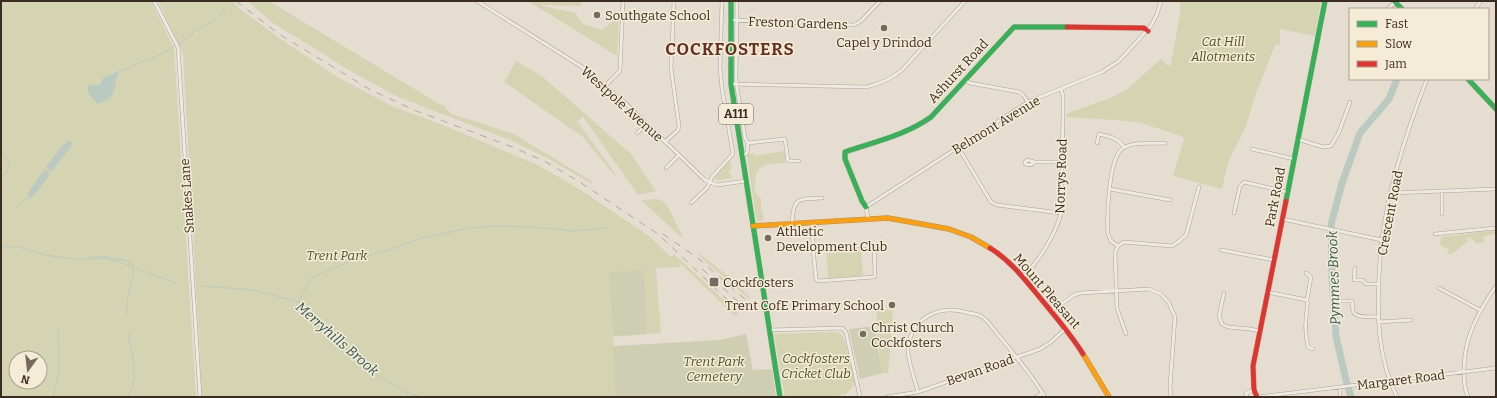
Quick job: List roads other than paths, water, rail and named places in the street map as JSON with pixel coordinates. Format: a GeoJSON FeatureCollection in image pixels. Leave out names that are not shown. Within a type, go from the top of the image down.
{"type":"FeatureCollection","features":[{"type":"Feature","properties":{"kind":"street","name":"Snakes Lane"},"geometry":{"type":"LineString","coordinates":[[154,1],[178,46],[200,397]]}},
{"type":"Feature","properties":{"kind":"street","name":"Westpole Avenue"},"geometry":{"type":"LineString","coordinates":[[477,1],[582,67],[605,86],[709,182]]}},
{"type":"Feature","properties":{"kind":"street"},"geometry":{"type":"LineString","coordinates":[[605,86],[620,71],[623,1]]}},
{"type":"Feature","properties":{"kind":"street"},"geometry":{"type":"LineString","coordinates":[[666,142],[678,130],[679,126],[671,68],[674,1]]}},
{"type":"Feature","properties":{"kind":"street"},"geometry":{"type":"LineString","coordinates":[[691,203],[706,188],[712,177],[733,154],[721,80],[722,1]]}},
{"type":"Feature","properties":{"kind":"street","name":"A111"},"geometry":{"type":"LineString","coordinates":[[731,1],[730,44],[742,156],[780,397]]}},
{"type":"Feature","properties":{"kind":"street"},"geometry":{"type":"LineString","coordinates":[[737,1],[733,82],[745,138],[748,144],[747,154],[742,156]]}},
{"type":"Feature","properties":{"kind":"street","name":"Freston Gardens"},"geometry":{"type":"LineString","coordinates":[[730,20],[854,25],[861,21],[880,1]]}},
{"type":"Feature","properties":{"kind":"street"},"geometry":{"type":"LineString","coordinates":[[721,80],[733,82],[866,87],[876,85],[902,70],[965,1]]}},
{"type":"Feature","properties":{"kind":"street","name":"Belmont Avenue"},"geometry":{"type":"LineString","coordinates":[[866,207],[1028,102],[1102,72],[1119,61],[1148,31],[1158,14],[1161,1]]}},
{"type":"Feature","properties":{"kind":"street","name":"Park Road"},"geometry":{"type":"LineString","coordinates":[[1258,397],[1254,390],[1253,366],[1325,1]]}},
{"type":"Feature","properties":{"kind":"street","name":"Ashurst Road"},"geometry":{"type":"LineString","coordinates":[[866,207],[845,159],[845,152],[894,137],[920,125],[931,117],[1014,27],[1144,28],[1148,31]]}},
{"type":"Feature","properties":{"kind":"street"},"geometry":{"type":"LineString","coordinates":[[698,44],[730,44]]}},
{"type":"Feature","properties":{"kind":"street"},"geometry":{"type":"LineString","coordinates":[[965,80],[970,83],[1022,93],[1028,102]]}},
{"type":"Feature","properties":{"kind":"street","name":"Crescent Road"},"geometry":{"type":"LineString","coordinates":[[1397,397],[1390,381],[1379,339],[1379,284],[1382,240],[1391,193],[1411,121],[1428,80]]}},
{"type":"Feature","properties":{"kind":"street"},"geometry":{"type":"LineString","coordinates":[[1469,80],[1496,109]]}},
{"type":"Feature","properties":{"kind":"street","name":"Norrys Road"},"geometry":{"type":"LineString","coordinates":[[1023,278],[1045,248],[1060,219],[1063,162],[1063,96],[1061,89]]}},
{"type":"Feature","properties":{"kind":"street"},"geometry":{"type":"LineString","coordinates":[[1297,139],[1323,147],[1331,146],[1339,132],[1350,102]]}},
{"type":"Feature","properties":{"kind":"street"},"geometry":{"type":"LineString","coordinates":[[637,133],[646,124]]}},
{"type":"Feature","properties":{"kind":"street"},"geometry":{"type":"LineString","coordinates":[[1098,143],[1099,134],[1116,138],[1124,147]]}},
{"type":"Feature","properties":{"kind":"street"},"geometry":{"type":"LineString","coordinates":[[748,144],[785,139],[788,161],[799,161]]}},
{"type":"Feature","properties":{"kind":"street"},"geometry":{"type":"LineString","coordinates":[[1118,246],[1111,241],[1108,234],[1111,172],[1119,151],[1124,147],[1137,144],[1166,144]]}},
{"type":"Feature","properties":{"kind":"street"},"geometry":{"type":"LineString","coordinates":[[958,148],[992,202],[997,205],[1061,213]]}},
{"type":"Feature","properties":{"kind":"street"},"geometry":{"type":"LineString","coordinates":[[1252,149],[1294,159]]}},
{"type":"Feature","properties":{"kind":"street"},"geometry":{"type":"LineString","coordinates":[[666,168],[679,155]]}},
{"type":"Feature","properties":{"kind":"street"},"geometry":{"type":"LineString","coordinates":[[1034,162],[1063,162]]}},
{"type":"Feature","properties":{"kind":"street"},"geometry":{"type":"LineString","coordinates":[[709,182],[721,185],[746,181]]}},
{"type":"Feature","properties":{"kind":"street"},"geometry":{"type":"LineString","coordinates":[[1234,213],[1240,186],[1244,182],[1287,192]]}},
{"type":"Feature","properties":{"kind":"street"},"geometry":{"type":"LineString","coordinates":[[1126,334],[1117,308],[1114,253],[1118,246],[1124,242],[1172,246],[1178,242],[1186,235],[1199,187]]}},
{"type":"Feature","properties":{"kind":"street"},"geometry":{"type":"LineString","coordinates":[[1391,193],[1496,189]]}},
{"type":"Feature","properties":{"kind":"street"},"geometry":{"type":"LineString","coordinates":[[1110,190],[1170,200]]}},
{"type":"Feature","properties":{"kind":"street"},"geometry":{"type":"LineString","coordinates":[[1442,191],[1442,214]]}},
{"type":"Feature","properties":{"kind":"street"},"geometry":{"type":"LineString","coordinates":[[792,224],[793,210],[796,203],[801,199],[822,198]]}},
{"type":"Feature","properties":{"kind":"street"},"geometry":{"type":"LineString","coordinates":[[866,207],[868,219]]}},
{"type":"Feature","properties":{"kind":"street","name":"Mount Pleasant"},"geometry":{"type":"LineString","coordinates":[[752,226],[868,219],[895,219],[937,226],[958,232],[991,248],[1009,263],[1023,278],[1066,328],[1083,352],[1109,397]]}},
{"type":"Feature","properties":{"kind":"street"},"geometry":{"type":"LineString","coordinates":[[1282,220],[1382,240]]}},
{"type":"Feature","properties":{"kind":"street"},"geometry":{"type":"LineString","coordinates":[[812,223],[813,248],[816,279],[818,281],[871,278],[875,275],[874,245],[813,248]]}},
{"type":"Feature","properties":{"kind":"street"},"geometry":{"type":"LineString","coordinates":[[1435,234],[1496,228]]}},
{"type":"Feature","properties":{"kind":"street"},"geometry":{"type":"LineString","coordinates":[[1220,250],[1274,260]]}},
{"type":"Feature","properties":{"kind":"street"},"geometry":{"type":"LineString","coordinates":[[1355,268],[1354,280],[1362,280],[1366,284],[1379,284]]}},
{"type":"Feature","properties":{"kind":"street"},"geometry":{"type":"LineString","coordinates":[[1306,272],[1311,277],[1307,300],[1306,338],[1308,347],[1313,349]]}},
{"type":"Feature","properties":{"kind":"street"},"geometry":{"type":"LineString","coordinates":[[1468,397],[1465,390],[1464,372],[1464,360],[1467,345],[1474,321],[1496,286]]}},
{"type":"Feature","properties":{"kind":"street"},"geometry":{"type":"LineString","coordinates":[[1338,287],[1339,301],[1352,301],[1354,314],[1362,317],[1378,317]]}},
{"type":"Feature","properties":{"kind":"street"},"geometry":{"type":"LineString","coordinates":[[1439,288],[1480,310]]}},
{"type":"Feature","properties":{"kind":"street"},"geometry":{"type":"LineString","coordinates":[[1052,311],[1074,295],[1080,293],[1149,289],[1161,294],[1169,303],[1175,317],[1170,387],[1171,397]]}},
{"type":"Feature","properties":{"kind":"street"},"geometry":{"type":"LineString","coordinates":[[1267,292],[1307,300]]}},
{"type":"Feature","properties":{"kind":"street"},"geometry":{"type":"LineString","coordinates":[[1224,293],[1219,316],[1222,324],[1228,327],[1260,331]]}},
{"type":"Feature","properties":{"kind":"street"},"geometry":{"type":"LineString","coordinates":[[918,392],[908,350],[910,338],[918,323],[932,313],[949,309],[966,311],[981,316],[1034,379],[1044,395],[1036,397]]}},
{"type":"Feature","properties":{"kind":"street"},"geometry":{"type":"LineString","coordinates":[[1378,322],[1411,320]]}},
{"type":"Feature","properties":{"kind":"street"},"geometry":{"type":"LineString","coordinates":[[769,330],[842,328],[846,332],[860,397]]}},
{"type":"Feature","properties":{"kind":"street","name":"Bevan Road"},"geometry":{"type":"LineString","coordinates":[[887,397],[918,392],[1040,349],[1051,342],[1066,328]]}},
{"type":"Feature","properties":{"kind":"street","name":"Margaret Road"},"geometry":{"type":"LineString","coordinates":[[1258,397],[1496,368]]}},
{"type":"Feature","properties":{"kind":"street"},"geometry":{"type":"LineString","coordinates":[[1340,387],[1340,397]]}},
{"type":"Feature","properties":{"kind":"street"},"geometry":{"type":"LineString","coordinates":[[1247,397],[1246,393],[1254,390]]}},
{"type":"Feature","properties":{"kind":"waterway"},"geometry":{"type":"LineString","coordinates":[[179,45],[194,32],[218,18],[226,7]]}},
{"type":"Feature","properties":{"kind":"waterway"},"geometry":{"type":"LineString","coordinates":[[132,66],[170,50],[178,42]]}},
{"type":"Feature","properties":{"kind":"waterway"},"geometry":{"type":"LineString","coordinates":[[119,71],[128,68]]}},
{"type":"Feature","properties":{"kind":"waterway","name":"Pymmes Brook"},"geometry":{"type":"LineString","coordinates":[[1351,397],[1336,336],[1332,278],[1331,225],[1342,183],[1360,133],[1389,99],[1397,80]]}},
{"type":"Feature","properties":{"kind":"waterway"},"geometry":{"type":"LineString","coordinates":[[1,152],[7,159],[9,166],[7,172],[1,179]]}},
{"type":"Feature","properties":{"kind":"waterway"},"geometry":{"type":"LineString","coordinates":[[17,206],[29,197]]}},
{"type":"Feature","properties":{"kind":"waterway"},"geometry":{"type":"LineString","coordinates":[[299,302],[307,284],[313,277],[353,260],[392,249],[422,238],[470,228],[491,226],[533,227],[573,231],[607,228]]}},
{"type":"Feature","properties":{"kind":"waterway","name":"Merryhills Brook"},"geometry":{"type":"LineString","coordinates":[[1,246],[18,247],[45,255],[80,260],[99,256],[105,257],[178,284]]}},
{"type":"Feature","properties":{"kind":"waterway","name":"Merryhills Brook"},"geometry":{"type":"LineString","coordinates":[[89,260],[99,258],[110,259]]}},
{"type":"Feature","properties":{"kind":"waterway"},"geometry":{"type":"LineString","coordinates":[[113,259],[126,260],[133,265],[133,276],[127,302],[127,315]]}},
{"type":"Feature","properties":{"kind":"waterway","name":"Merryhills Brook"},"geometry":{"type":"LineString","coordinates":[[201,286],[254,290],[299,302],[324,328],[377,375],[408,393],[422,397]]}},
{"type":"Feature","properties":{"kind":"waterway"},"geometry":{"type":"LineString","coordinates":[[53,397],[59,371],[58,328]]}},
{"type":"Feature","properties":{"kind":"waterway"},"geometry":{"type":"LineString","coordinates":[[126,397],[131,392],[134,376],[133,358],[128,333]]}},
{"type":"Feature","properties":{"kind":"railway"},"geometry":{"type":"LineString","coordinates":[[236,1],[279,34],[369,89],[414,110],[515,148],[546,162],[578,181],[658,234],[739,311]]}},
{"type":"Feature","properties":{"kind":"railway"},"geometry":{"type":"LineString","coordinates":[[663,234],[699,259],[747,301]]}},
{"type":"Feature","properties":{"kind":"railway"},"geometry":{"type":"LineString","coordinates":[[702,269],[743,306]]}},
{"type":"Feature","properties":{"kind":"place","name":"Southgate School"},"geometry":{"type":"Point","coordinates":[597,15]}},
{"type":"Feature","properties":{"kind":"place","name":"Capel y Drindod"},"geometry":{"type":"Point","coordinates":[884,28]}},
{"type":"Feature","properties":{"kind":"place","name":"Athletic Development Club"},"geometry":{"type":"Point","coordinates":[768,238]}},
{"type":"Feature","properties":{"kind":"place","name":"Cockfosters"},"geometry":{"type":"Point","coordinates":[714,282]}},
{"type":"Feature","properties":{"kind":"place","name":"Trent CofE Primary School"},"geometry":{"type":"Point","coordinates":[892,305]}},
{"type":"Feature","properties":{"kind":"place","name":"Christ Church Cockfosters"},"geometry":{"type":"Point","coordinates":[863,334]}},
{"type":"Feature","properties":{"kind":"district","name":"COCKFOSTERS"},"geometry":{"type":"Point","coordinates":[730,49]}},
{"type":"Feature","properties":{"kind":"park label","name":"Cat Hill Allotments"},"geometry":{"type":"Point","coordinates":[1223,48]}},
{"type":"Feature","properties":{"kind":"park label","name":"Trent Park"},"geometry":{"type":"Point","coordinates":[337,255]}},
{"type":"Feature","properties":{"kind":"park label","name":"Cockfosters Cricket Club"},"geometry":{"type":"Point","coordinates":[816,366]}},
{"type":"Feature","properties":{"kind":"park label","name":"Trent Park Cemetery"},"geometry":{"type":"Point","coordinates":[714,368]}}]}
